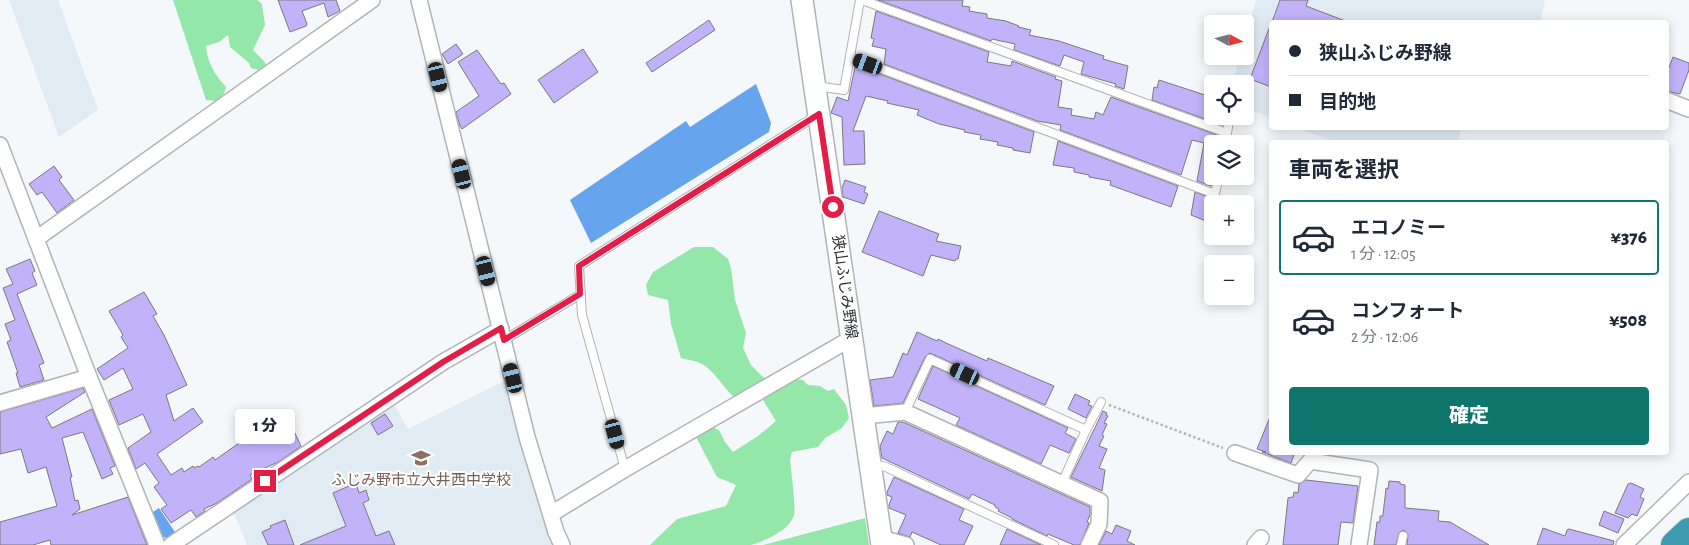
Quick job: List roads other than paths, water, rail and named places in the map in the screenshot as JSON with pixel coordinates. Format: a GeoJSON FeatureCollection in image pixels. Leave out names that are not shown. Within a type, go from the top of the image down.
{"type":"FeatureCollection","features":[{"type":"Feature","properties":{"kind":"highway"},"geometry":{"type":"LineString","coordinates":[[1675,545],[1689,532]]}},
{"type":"Feature","properties":{"kind":"main road","name":"狭山ふじみ野線"},"geometry":{"type":"LineString","coordinates":[[802,0],[881,542]]}},
{"type":"Feature","properties":{"kind":"street"},"geometry":{"type":"LineString","coordinates":[[36,239],[372,0]]}},
{"type":"Feature","properties":{"kind":"street"},"geometry":{"type":"LineString","coordinates":[[419,0],[527,437],[562,545]]}},
{"type":"Feature","properties":{"kind":"street"},"geometry":{"type":"LineString","coordinates":[[1669,101],[1689,109]]}},
{"type":"Feature","properties":{"kind":"street"},"geometry":{"type":"LineString","coordinates":[[0,145],[5,168],[36,239],[157,545]]}},
{"type":"Feature","properties":{"kind":"street"},"geometry":{"type":"LineString","coordinates":[[170,545],[443,362],[502,334]]}},
{"type":"Feature","properties":{"kind":"street"},"geometry":{"type":"LineString","coordinates":[[551,514],[625,468],[852,338]]}},
{"type":"Feature","properties":{"kind":"street"},"geometry":{"type":"LineString","coordinates":[[0,403],[90,378]]}},
{"type":"Feature","properties":{"kind":"street"},"geometry":{"type":"LineString","coordinates":[[864,416],[905,412],[1100,501],[1099,524],[1089,545]]}},
{"type":"Feature","properties":{"kind":"street"},"geometry":{"type":"LineString","coordinates":[[1235,453],[1298,475],[1310,461],[1370,470],[1359,545]]}},
{"type":"Feature","properties":{"kind":"street"},"geometry":{"type":"LineString","coordinates":[[1624,545],[1689,482]]}},
{"type":"Feature","properties":{"kind":"street"},"geometry":{"type":"LineString","coordinates":[[881,542],[906,545]]}},
{"type":"Feature","properties":{"kind":"lane"},"geometry":{"type":"LineString","coordinates":[[814,86],[844,90],[861,0],[1227,134],[1228,125]]}},
{"type":"Feature","properties":{"kind":"lane"},"geometry":{"type":"LineString","coordinates":[[850,57],[1215,194],[1217,185]]}},
{"type":"Feature","properties":{"kind":"lane"},"geometry":{"type":"LineString","coordinates":[[625,468],[582,315],[579,266],[819,114]]}},
{"type":"Feature","properties":{"kind":"lane"},"geometry":{"type":"LineString","coordinates":[[502,334],[580,294]]}},
{"type":"Feature","properties":{"kind":"lane"},"geometry":{"type":"LineString","coordinates":[[905,412],[930,359],[1086,430]]}},
{"type":"Feature","properties":{"kind":"lane"},"geometry":{"type":"LineString","coordinates":[[1062,483],[1101,402]]}},
{"type":"Feature","properties":{"kind":"lane"},"geometry":{"type":"LineString","coordinates":[[871,463],[886,467],[1054,545]]}},
{"type":"Feature","properties":{"kind":"lane"},"geometry":{"type":"LineString","coordinates":[[1401,545],[1403,536]]}},
{"type":"Feature","properties":{"kind":"water"},"geometry":{"type":"Polygon","coordinates":[[[756,84],[771,123],[769,132],[591,243],[570,200],[686,121],[690,127],[756,84]]]}},
{"type":"Feature","properties":{"kind":"water"},"geometry":{"type":"Polygon","coordinates":[[[159,508],[175,532],[167,538],[163,537],[153,512],[159,508]]]}},
{"type":"Feature","properties":{"kind":"place","name":"ふじみ野市立大井西中学校"},"geometry":{"type":"Point","coordinates":[421,458]}}]}
